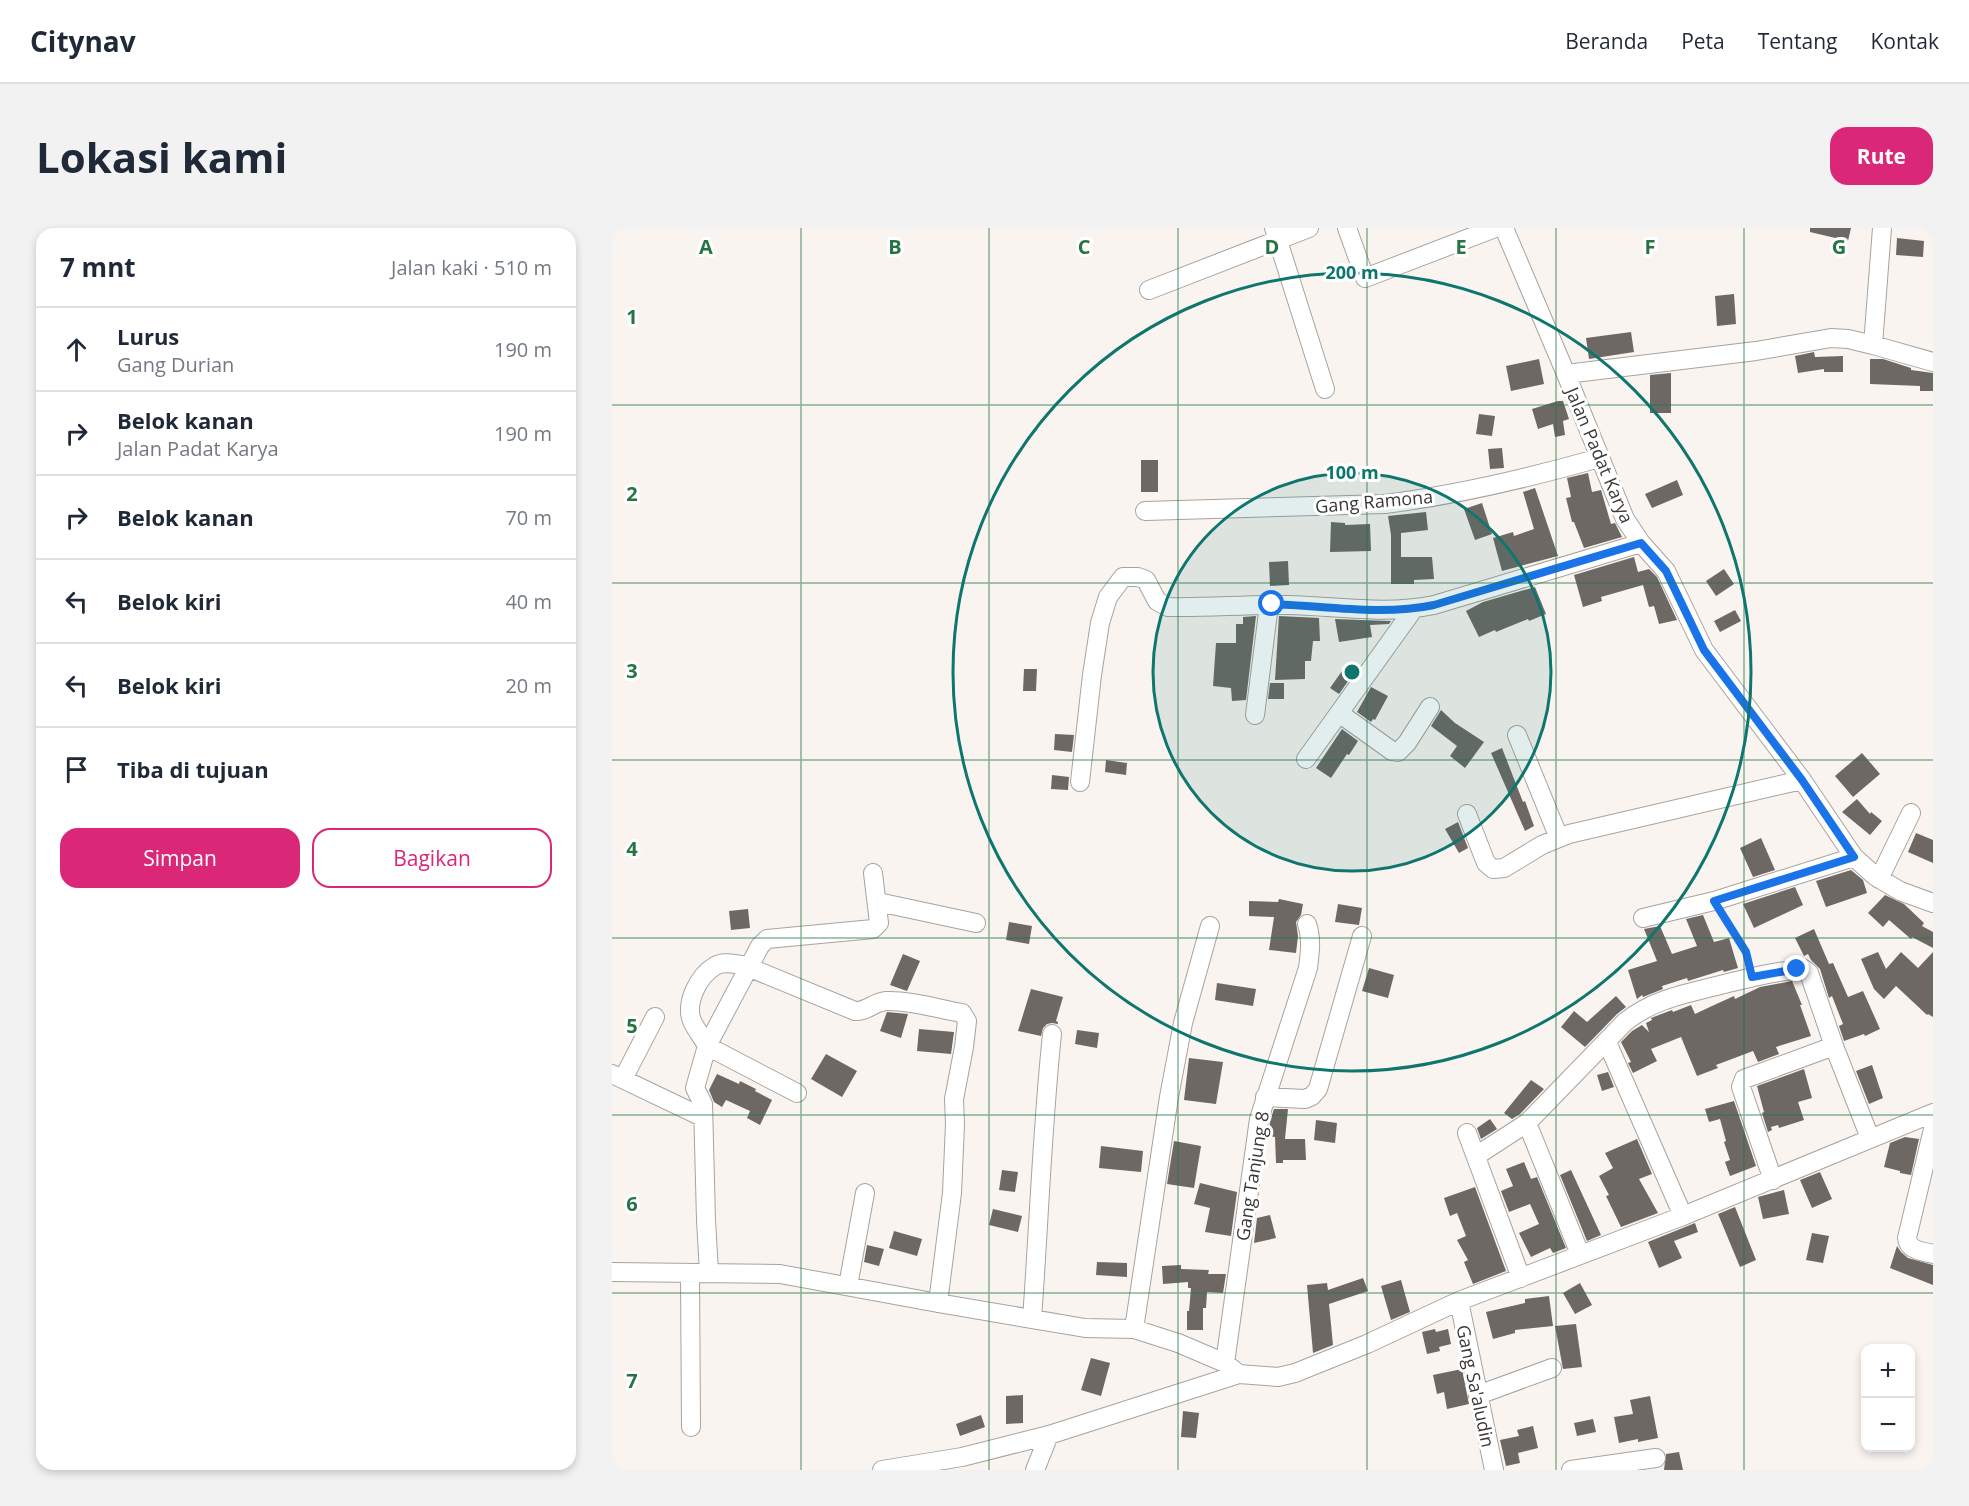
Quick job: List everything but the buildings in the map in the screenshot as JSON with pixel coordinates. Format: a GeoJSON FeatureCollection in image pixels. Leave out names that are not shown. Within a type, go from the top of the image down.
{"type":"FeatureCollection","features":[{"type":"Feature","properties":{"kind":"street"},"geometry":{"type":"LineString","coordinates":[[1149,290],[1276,234],[1309,228]]}},
{"type":"Feature","properties":{"kind":"street"},"geometry":{"type":"LineString","coordinates":[[1347,228],[1365,278],[1495,228]]}},
{"type":"Feature","properties":{"kind":"street","name":"Jalan Padat Karya"},"geometry":{"type":"LineString","coordinates":[[1504,228],[1625,519],[1641,543],[1666,571],[1704,650],[1802,780],[1854,857],[1879,879],[1900,891],[1933,903]]}},
{"type":"Feature","properties":{"kind":"street"},"geometry":{"type":"LineString","coordinates":[[1873,345],[1882,228]]}},
{"type":"Feature","properties":{"kind":"street"},"geometry":{"type":"LineString","coordinates":[[1276,234],[1325,389]]}},
{"type":"Feature","properties":{"kind":"street"},"geometry":{"type":"LineString","coordinates":[[1566,374],[1756,351],[1816,339],[1848,339],[1933,362]]}},
{"type":"Feature","properties":{"kind":"street","name":"Gang Ramona"},"geometry":{"type":"LineString","coordinates":[[1145,511],[1385,504],[1488,486],[1599,458]]}},
{"type":"Feature","properties":{"kind":"street"},"geometry":{"type":"LineString","coordinates":[[1080,782],[1096,644],[1108,597],[1123,578],[1138,577],[1146,580],[1154,598],[1164,606],[1172,608],[1269,604],[1413,610],[1641,543]]}},
{"type":"Feature","properties":{"kind":"street"},"geometry":{"type":"LineString","coordinates":[[1255,715],[1269,604]]}},
{"type":"Feature","properties":{"kind":"street"},"geometry":{"type":"LineString","coordinates":[[1306,759],[1413,610]]}},
{"type":"Feature","properties":{"kind":"street"},"geometry":{"type":"LineString","coordinates":[[1339,713],[1398,752],[1407,743],[1430,707]]}},
{"type":"Feature","properties":{"kind":"street"},"geometry":{"type":"LineString","coordinates":[[1517,735],[1559,838]]}},
{"type":"Feature","properties":{"kind":"street"},"geometry":{"type":"LineString","coordinates":[[1467,814],[1486,863],[1493,869],[1504,868],[1542,845],[1569,834],[1802,780]]}},
{"type":"Feature","properties":{"kind":"street"},"geometry":{"type":"LineString","coordinates":[[1879,879],[1911,813]]}},
{"type":"Feature","properties":{"kind":"street"},"geometry":{"type":"LineString","coordinates":[[1643,918],[1714,901],[1854,857]]}},
{"type":"Feature","properties":{"kind":"street"},"geometry":{"type":"LineString","coordinates":[[709,1273],[703,1104],[695,1089],[707,1046],[760,946],[767,939],[873,929],[879,923],[873,873]]}},
{"type":"Feature","properties":{"kind":"street"},"geometry":{"type":"LineString","coordinates":[[878,902],[976,923]]}},
{"type":"Feature","properties":{"kind":"street","name":"Gang Tanjung 8"},"geometry":{"type":"LineString","coordinates":[[1232,1368],[1259,1119],[1308,968],[1310,941],[1307,924]]}},
{"type":"Feature","properties":{"kind":"street"},"geometry":{"type":"LineString","coordinates":[[1134,1329],[1169,1097],[1183,1023],[1210,926]]}},
{"type":"Feature","properties":{"kind":"street"},"geometry":{"type":"LineString","coordinates":[[1265,1097],[1305,1099],[1312,1096],[1318,1089],[1362,936]]}},
{"type":"Feature","properties":{"kind":"street"},"geometry":{"type":"LineString","coordinates":[[797,1093],[707,1046],[692,1019],[692,999],[700,980],[715,966],[726,963],[748,968],[855,1011],[863,1011],[875,1003],[894,1001],[962,1013],[967,1021],[954,1099],[952,1193],[938,1303]]}},
{"type":"Feature","properties":{"kind":"street"},"geometry":{"type":"LineString","coordinates":[[1476,1156],[1527,1123],[1638,1011],[1661,1000],[1752,977],[1797,969],[1806,970],[1809,973],[1834,1046],[1870,1138]]}},
{"type":"Feature","properties":{"kind":"street"},"geometry":{"type":"LineString","coordinates":[[655,1017],[618,1077],[702,1117]]}},
{"type":"Feature","properties":{"kind":"street"},"geometry":{"type":"LineString","coordinates":[[1032,1319],[1040,1221],[1045,1104],[1052,1034]]}},
{"type":"Feature","properties":{"kind":"street"},"geometry":{"type":"LineString","coordinates":[[1606,1042],[1683,1216]]}},
{"type":"Feature","properties":{"kind":"street"},"geometry":{"type":"LineString","coordinates":[[1773,1180],[1741,1086],[1742,1083],[1744,1079],[1834,1046]]}},
{"type":"Feature","properties":{"kind":"street"},"geometry":{"type":"LineString","coordinates":[[612,1272],[780,1274],[1085,1328],[1134,1329],[1178,1343],[1232,1368],[1278,1377],[1295,1373],[1367,1344],[1458,1301],[1683,1216],[1933,1113]]}},
{"type":"Feature","properties":{"kind":"street"},"geometry":{"type":"LineString","coordinates":[[1527,1123],[1580,1254]]}},
{"type":"Feature","properties":{"kind":"street"},"geometry":{"type":"LineString","coordinates":[[1933,1129],[1930,1160],[1907,1238],[1911,1248],[1933,1254]]}},
{"type":"Feature","properties":{"kind":"street"},"geometry":{"type":"LineString","coordinates":[[1467,1133],[1521,1278]]}},
{"type":"Feature","properties":{"kind":"street"},"geometry":{"type":"LineString","coordinates":[[848,1287],[865,1193]]}},
{"type":"Feature","properties":{"kind":"street"},"geometry":{"type":"LineString","coordinates":[[690,1273],[692,1427]]}},
{"type":"Feature","properties":{"kind":"street","name":"Gang Sa'aludin"},"geometry":{"type":"LineString","coordinates":[[1458,1301],[1494,1470]]}},
{"type":"Feature","properties":{"kind":"street"},"geometry":{"type":"LineString","coordinates":[[882,1470],[962,1457],[1049,1435],[1232,1368]]}},
{"type":"Feature","properties":{"kind":"street"},"geometry":{"type":"LineString","coordinates":[[1478,1395],[1551,1368]]}},
{"type":"Feature","properties":{"kind":"street"},"geometry":{"type":"LineString","coordinates":[[1035,1470],[1049,1435]]}},
{"type":"Feature","properties":{"kind":"street"},"geometry":{"type":"LineString","coordinates":[[1571,1470],[1656,1458]]}},
{"type":"Feature","properties":{"kind":"path"},"geometry":{"type":"LineString","coordinates":[[1714,901],[1746,952],[1752,977]]}},
{"type":"Feature","properties":{"kind":"route"},"geometry":{"type":"LineString","coordinates":[[1272,604],[1413,610],[1641,543],[1666,571],[1704,650],[1802,780],[1854,857],[1714,901],[1746,952],[1752,977],[1797,969]]}}]}
